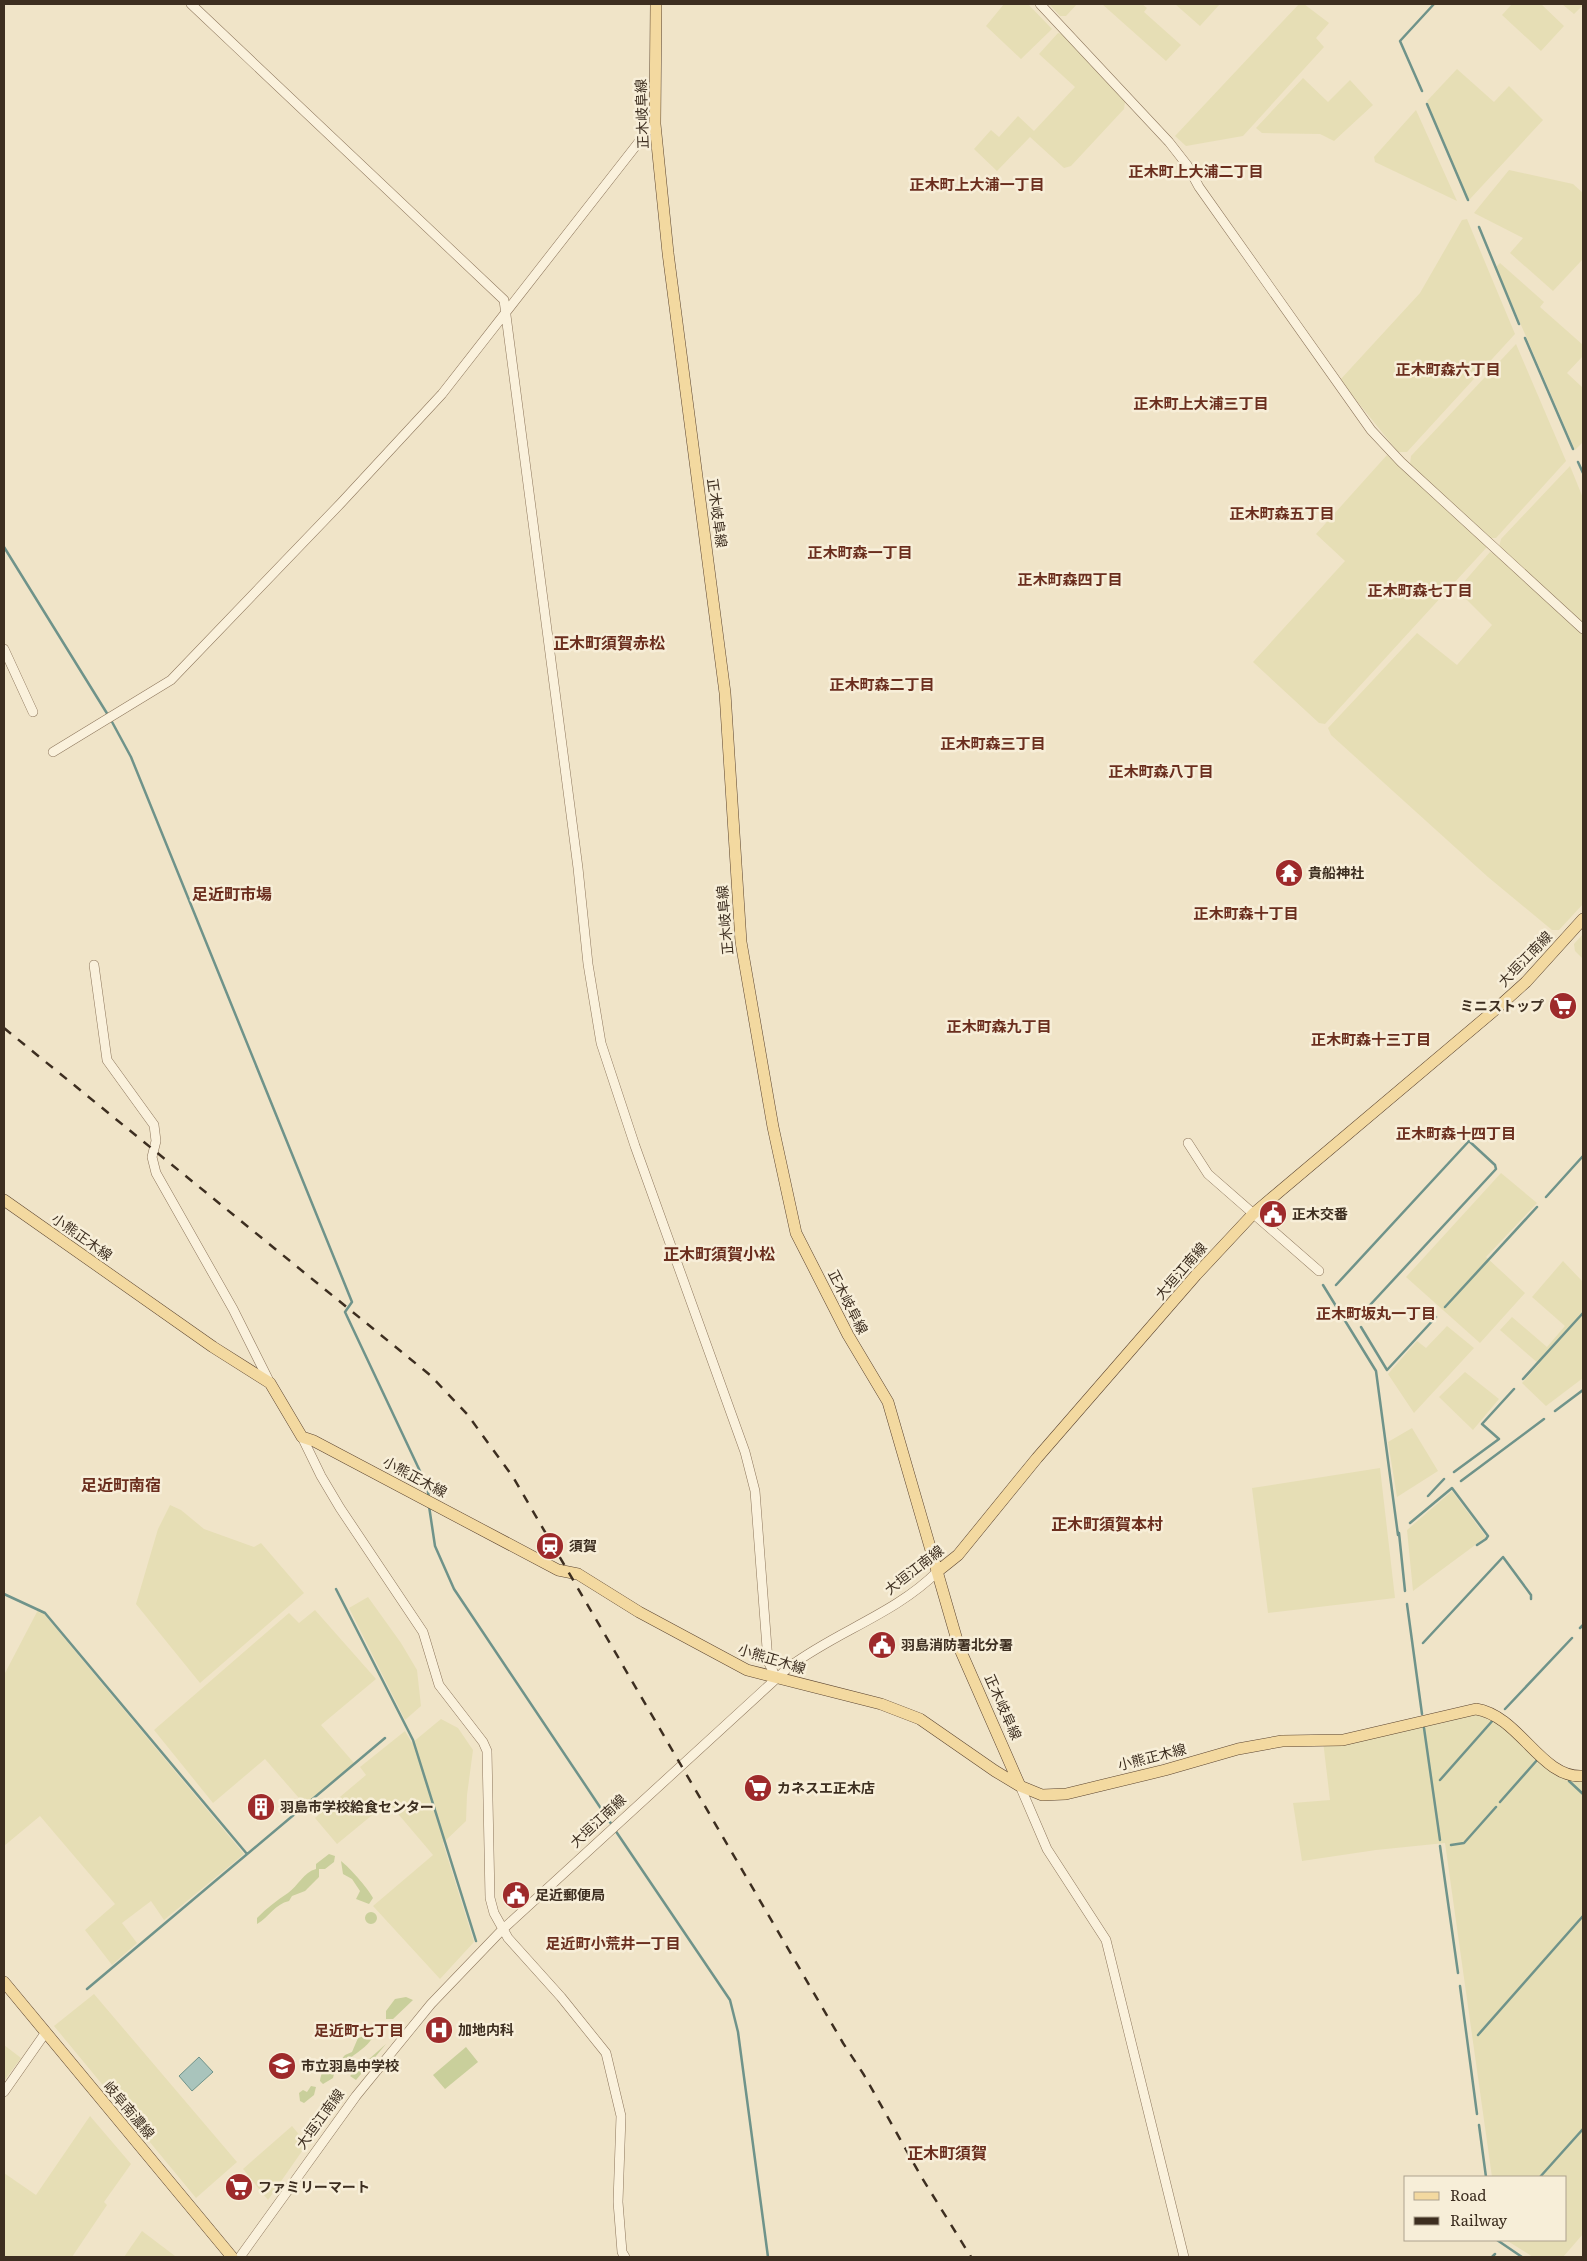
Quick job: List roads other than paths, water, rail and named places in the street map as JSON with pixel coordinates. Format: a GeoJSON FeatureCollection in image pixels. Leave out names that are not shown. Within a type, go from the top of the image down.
{"type":"FeatureCollection","features":[{"type":"Feature","properties":{"kind":"main road","name":"正木岐阜線"},"geometry":{"type":"LineString","coordinates":[[656,4],[656,124],[668,253],[725,693],[741,942],[773,1127],[796,1233],[848,1335],[888,1402],[959,1647],[1020,1786]]}},
{"type":"Feature","properties":{"kind":"main road","name":"大垣江南線"},"geometry":{"type":"LineString","coordinates":[[938,1572],[958,1555],[1037,1458],[1196,1275],[1253,1214],[1496,1009],[1526,982],[1583,919]]}},
{"type":"Feature","properties":{"kind":"main road","name":"小熊正木線"},"geometry":{"type":"LineString","coordinates":[[4,1200],[213,1347],[270,1383],[302,1437],[314,1441],[558,1570],[578,1574],[638,1612],[730,1662],[776,1678],[881,1704],[920,1719],[1020,1786],[1042,1794],[1066,1794],[1165,1770],[1238,1749],[1282,1741],[1343,1740],[1476,1709],[1489,1711],[1502,1718],[1557,1770],[1571,1777],[1583,1776]]}},
{"type":"Feature","properties":{"kind":"main road","name":"岐阜南濃線"},"geometry":{"type":"LineString","coordinates":[[4,1982],[232,2257]]}},
{"type":"Feature","properties":{"kind":"street"},"geometry":{"type":"LineString","coordinates":[[191,4],[504,300],[507,310],[512,378],[578,868],[588,964],[601,1043],[635,1146],[745,1452],[755,1491],[768,1661],[776,1678]]}},
{"type":"Feature","properties":{"kind":"street"},"geometry":{"type":"LineString","coordinates":[[1040,4],[1180,155],[1199,187],[1371,430],[1401,462],[1583,629]]}},
{"type":"Feature","properties":{"kind":"street"},"geometry":{"type":"LineString","coordinates":[[53,752],[171,680],[442,394],[649,129],[656,124]]}},
{"type":"Feature","properties":{"kind":"street"},"geometry":{"type":"LineString","coordinates":[[4,649],[33,712]]}},
{"type":"Feature","properties":{"kind":"street"},"geometry":{"type":"LineString","coordinates":[[94,965],[107,1060],[154,1125],[156,1141],[152,1157],[156,1173],[264,1366],[270,1383]]}},
{"type":"Feature","properties":{"kind":"street"},"geometry":{"type":"LineString","coordinates":[[1188,1143],[1208,1174],[1319,1272]]}},
{"type":"Feature","properties":{"kind":"street"},"geometry":{"type":"LineString","coordinates":[[302,1437],[321,1476],[340,1508],[423,1632],[439,1685],[483,1742],[487,1751],[490,1898],[494,1913],[502,1930],[562,1997],[606,2053],[621,2116],[618,2202],[624,2257]]}},
{"type":"Feature","properties":{"kind":"street","name":"大垣江南線"},"geometry":{"type":"LineString","coordinates":[[240,2257],[356,2096],[431,2004],[502,1930],[776,1678],[824,1644],[901,1602],[938,1572]]}},
{"type":"Feature","properties":{"kind":"street"},"geometry":{"type":"LineString","coordinates":[[1020,1786],[1047,1848],[1106,1940],[1184,2257]]}},
{"type":"Feature","properties":{"kind":"street"},"geometry":{"type":"LineString","coordinates":[[4,2092],[46,2032]]}},
{"type":"Feature","properties":{"kind":"water"},"geometry":{"type":"Polygon","coordinates":[[[199,2057],[213,2072],[192,2091],[179,2076],[199,2057]]]}},
{"type":"Feature","properties":{"kind":"waterway"},"geometry":{"type":"LineString","coordinates":[[1422,91],[1400,41],[1434,4]]}},
{"type":"Feature","properties":{"kind":"waterway"},"geometry":{"type":"LineString","coordinates":[[1427,104],[1468,200]]}},
{"type":"Feature","properties":{"kind":"waterway"},"geometry":{"type":"LineString","coordinates":[[1479,227],[1519,324]]}},
{"type":"Feature","properties":{"kind":"waterway"},"geometry":{"type":"LineString","coordinates":[[1525,338],[1573,449]]}},
{"type":"Feature","properties":{"kind":"waterway"},"geometry":{"type":"LineString","coordinates":[[1578,462],[1583,473]]}},
{"type":"Feature","properties":{"kind":"waterway"},"geometry":{"type":"LineString","coordinates":[[4,547],[108,715]]}},
{"type":"Feature","properties":{"kind":"waterway"},"geometry":{"type":"LineString","coordinates":[[111,720],[131,757],[352,1302],[345,1312],[427,1486],[429,1498]]}},
{"type":"Feature","properties":{"kind":"waterway"},"geometry":{"type":"LineString","coordinates":[[1336,1285],[1469,1141],[1495,1165],[1496,1169],[1358,1318]]}},
{"type":"Feature","properties":{"kind":"waterway"},"geometry":{"type":"LineString","coordinates":[[1546,1197],[1583,1156]]}},
{"type":"Feature","properties":{"kind":"waterway"},"geometry":{"type":"LineString","coordinates":[[1445,1307],[1537,1207]]}},
{"type":"Feature","properties":{"kind":"waterway"},"geometry":{"type":"LineString","coordinates":[[1323,1285],[1376,1371],[1398,1535]]}},
{"type":"Feature","properties":{"kind":"waterway"},"geometry":{"type":"LineString","coordinates":[[1523,1379],[1583,1313]]}},
{"type":"Feature","properties":{"kind":"waterway"},"geometry":{"type":"LineString","coordinates":[[1361,1327],[1387,1370],[1436,1317]]}},
{"type":"Feature","properties":{"kind":"waterway"},"geometry":{"type":"LineString","coordinates":[[1454,1472],[1499,1439],[1482,1424],[1514,1389]]}},
{"type":"Feature","properties":{"kind":"waterway"},"geometry":{"type":"LineString","coordinates":[[1555,1411],[1583,1390]]}},
{"type":"Feature","properties":{"kind":"waterway"},"geometry":{"type":"LineString","coordinates":[[1461,1481],[1544,1419]]}},
{"type":"Feature","properties":{"kind":"waterway"},"geometry":{"type":"LineString","coordinates":[[1428,1496],[1444,1479]]}},
{"type":"Feature","properties":{"kind":"waterway"},"geometry":{"type":"LineString","coordinates":[[1410,1523],[1452,1488],[1488,1536],[1477,1545]]}},
{"type":"Feature","properties":{"kind":"waterway"},"geometry":{"type":"LineString","coordinates":[[429,1506],[435,1546],[454,1589],[612,1825]]}},
{"type":"Feature","properties":{"kind":"waterway"},"geometry":{"type":"LineString","coordinates":[[1399,1533],[1405,1591]]}},
{"type":"Feature","properties":{"kind":"waterway"},"geometry":{"type":"LineString","coordinates":[[1423,1643],[1503,1557],[1531,1595],[1531,1599]]}},
{"type":"Feature","properties":{"kind":"waterway"},"geometry":{"type":"LineString","coordinates":[[336,1589],[413,1740],[476,1941]]}},
{"type":"Feature","properties":{"kind":"waterway"},"geometry":{"type":"LineString","coordinates":[[4,1594],[45,1613],[247,1854]]}},
{"type":"Feature","properties":{"kind":"waterway"},"geometry":{"type":"LineString","coordinates":[[1407,1604],[1422,1714]]}},
{"type":"Feature","properties":{"kind":"waterway"},"geometry":{"type":"LineString","coordinates":[[1580,1628],[1583,1625]]}},
{"type":"Feature","properties":{"kind":"waterway"},"geometry":{"type":"LineString","coordinates":[[1505,1709],[1572,1638]]}},
{"type":"Feature","properties":{"kind":"waterway"},"geometry":{"type":"LineString","coordinates":[[1440,1780],[1494,1719]]}},
{"type":"Feature","properties":{"kind":"waterway"},"geometry":{"type":"LineString","coordinates":[[1424,1728],[1440,1840]]}},
{"type":"Feature","properties":{"kind":"waterway"},"geometry":{"type":"LineString","coordinates":[[87,1989],[385,1738]]}},
{"type":"Feature","properties":{"kind":"waterway"},"geometry":{"type":"LineString","coordinates":[[1500,1802],[1538,1759]]}},
{"type":"Feature","properties":{"kind":"waterway"},"geometry":{"type":"LineString","coordinates":[[1569,1781],[1583,1794]]}},
{"type":"Feature","properties":{"kind":"waterway"},"geometry":{"type":"LineString","coordinates":[[1451,1845],[1464,1843],[1496,1807]]}},
{"type":"Feature","properties":{"kind":"waterway"},"geometry":{"type":"LineString","coordinates":[[615,1830],[730,2000],[738,2032],[768,2257]]}},
{"type":"Feature","properties":{"kind":"waterway"},"geometry":{"type":"LineString","coordinates":[[1440,1846],[1458,1973]]}},
{"type":"Feature","properties":{"kind":"waterway"},"geometry":{"type":"LineString","coordinates":[[1478,2035],[1583,1916]]}},
{"type":"Feature","properties":{"kind":"waterway"},"geometry":{"type":"LineString","coordinates":[[1460,1986],[1477,2114]]}},
{"type":"Feature","properties":{"kind":"waterway"},"geometry":{"type":"LineString","coordinates":[[1479,2125],[1486,2176]]}},
{"type":"Feature","properties":{"kind":"waterway"},"geometry":{"type":"LineString","coordinates":[[1541,2176],[1583,2129]]}},
{"type":"Feature","properties":{"kind":"waterway"},"geometry":{"type":"LineString","coordinates":[[1498,2241],[1522,2257]]}},
{"type":"Feature","properties":{"kind":"waterway"},"geometry":{"type":"LineString","coordinates":[[1492,2257],[1495,2254]]}},
{"type":"Feature","properties":{"kind":"railway"},"geometry":{"type":"LineString","coordinates":[[4,1028],[430,1375],[467,1414],[513,1477],[843,2043],[864,2075],[922,2178],[971,2257]]}},
{"type":"Feature","properties":{"kind":"place","name":"貴船神社"},"geometry":{"type":"Point","coordinates":[1289,873]}},
{"type":"Feature","properties":{"kind":"place","name":"ミニストップ"},"geometry":{"type":"Point","coordinates":[1563,1006]}},
{"type":"Feature","properties":{"kind":"place","name":"正木交番"},"geometry":{"type":"Point","coordinates":[1273,1214]}},
{"type":"Feature","properties":{"kind":"place","name":"須賀"},"geometry":{"type":"Point","coordinates":[550,1546]}},
{"type":"Feature","properties":{"kind":"place","name":"羽島消防署北分署"},"geometry":{"type":"Point","coordinates":[882,1645]}},
{"type":"Feature","properties":{"kind":"place","name":"カネスエ正木店"},"geometry":{"type":"Point","coordinates":[758,1788]}},
{"type":"Feature","properties":{"kind":"place","name":"羽島市学校給食センター"},"geometry":{"type":"Point","coordinates":[261,1807]}},
{"type":"Feature","properties":{"kind":"place","name":"足近郵便局"},"geometry":{"type":"Point","coordinates":[516,1895]}},
{"type":"Feature","properties":{"kind":"place","name":"加地内科"},"geometry":{"type":"Point","coordinates":[439,2030]}},
{"type":"Feature","properties":{"kind":"place","name":"市立羽島中学校"},"geometry":{"type":"Point","coordinates":[282,2066]}},
{"type":"Feature","properties":{"kind":"place","name":"ファミリーマート"},"geometry":{"type":"Point","coordinates":[239,2187]}},
{"type":"Feature","properties":{"kind":"district","name":"正木町上大浦二丁目"},"geometry":{"type":"Point","coordinates":[1196,172]}},
{"type":"Feature","properties":{"kind":"district","name":"正木町上大浦一丁目"},"geometry":{"type":"Point","coordinates":[977,185]}},
{"type":"Feature","properties":{"kind":"district","name":"正木町森六丁目"},"geometry":{"type":"Point","coordinates":[1448,370]}},
{"type":"Feature","properties":{"kind":"district","name":"正木町上大浦三丁目"},"geometry":{"type":"Point","coordinates":[1201,404]}},
{"type":"Feature","properties":{"kind":"district","name":"正木町森五丁目"},"geometry":{"type":"Point","coordinates":[1282,514]}},
{"type":"Feature","properties":{"kind":"district","name":"正木町森一丁目"},"geometry":{"type":"Point","coordinates":[860,553]}},
{"type":"Feature","properties":{"kind":"district","name":"正木町森四丁目"},"geometry":{"type":"Point","coordinates":[1070,580]}},
{"type":"Feature","properties":{"kind":"district","name":"正木町森七丁目"},"geometry":{"type":"Point","coordinates":[1420,591]}},
{"type":"Feature","properties":{"kind":"district","name":"正木町須賀赤松"},"geometry":{"type":"Point","coordinates":[609,643]}},
{"type":"Feature","properties":{"kind":"district","name":"正木町森二丁目"},"geometry":{"type":"Point","coordinates":[882,685]}},
{"type":"Feature","properties":{"kind":"district","name":"正木町森三丁目"},"geometry":{"type":"Point","coordinates":[993,744]}},
{"type":"Feature","properties":{"kind":"district","name":"正木町森八丁目"},"geometry":{"type":"Point","coordinates":[1161,772]}},
{"type":"Feature","properties":{"kind":"district","name":"足近町市場"},"geometry":{"type":"Point","coordinates":[232,894]}},
{"type":"Feature","properties":{"kind":"district","name":"正木町森十丁目"},"geometry":{"type":"Point","coordinates":[1246,914]}},
{"type":"Feature","properties":{"kind":"district","name":"正木町森九丁目"},"geometry":{"type":"Point","coordinates":[999,1027]}},
{"type":"Feature","properties":{"kind":"district","name":"正木町森十三丁目"},"geometry":{"type":"Point","coordinates":[1371,1040]}},
{"type":"Feature","properties":{"kind":"district","name":"正木町森十四丁目"},"geometry":{"type":"Point","coordinates":[1456,1134]}},
{"type":"Feature","properties":{"kind":"district","name":"正木町須賀小松"},"geometry":{"type":"Point","coordinates":[719,1254]}},
{"type":"Feature","properties":{"kind":"district","name":"正木町坂丸一丁目"},"geometry":{"type":"Point","coordinates":[1376,1314]}},
{"type":"Feature","properties":{"kind":"district","name":"足近町南宿"},"geometry":{"type":"Point","coordinates":[121,1485]}},
{"type":"Feature","properties":{"kind":"district","name":"正木町須賀本村"},"geometry":{"type":"Point","coordinates":[1107,1524]}},
{"type":"Feature","properties":{"kind":"district","name":"足近町小荒井一丁目"},"geometry":{"type":"Point","coordinates":[613,1944]}},
{"type":"Feature","properties":{"kind":"district","name":"足近町七丁目"},"geometry":{"type":"Point","coordinates":[359,2031]}},
{"type":"Feature","properties":{"kind":"district","name":"正木町須賀"},"geometry":{"type":"Point","coordinates":[947,2153]}}]}
